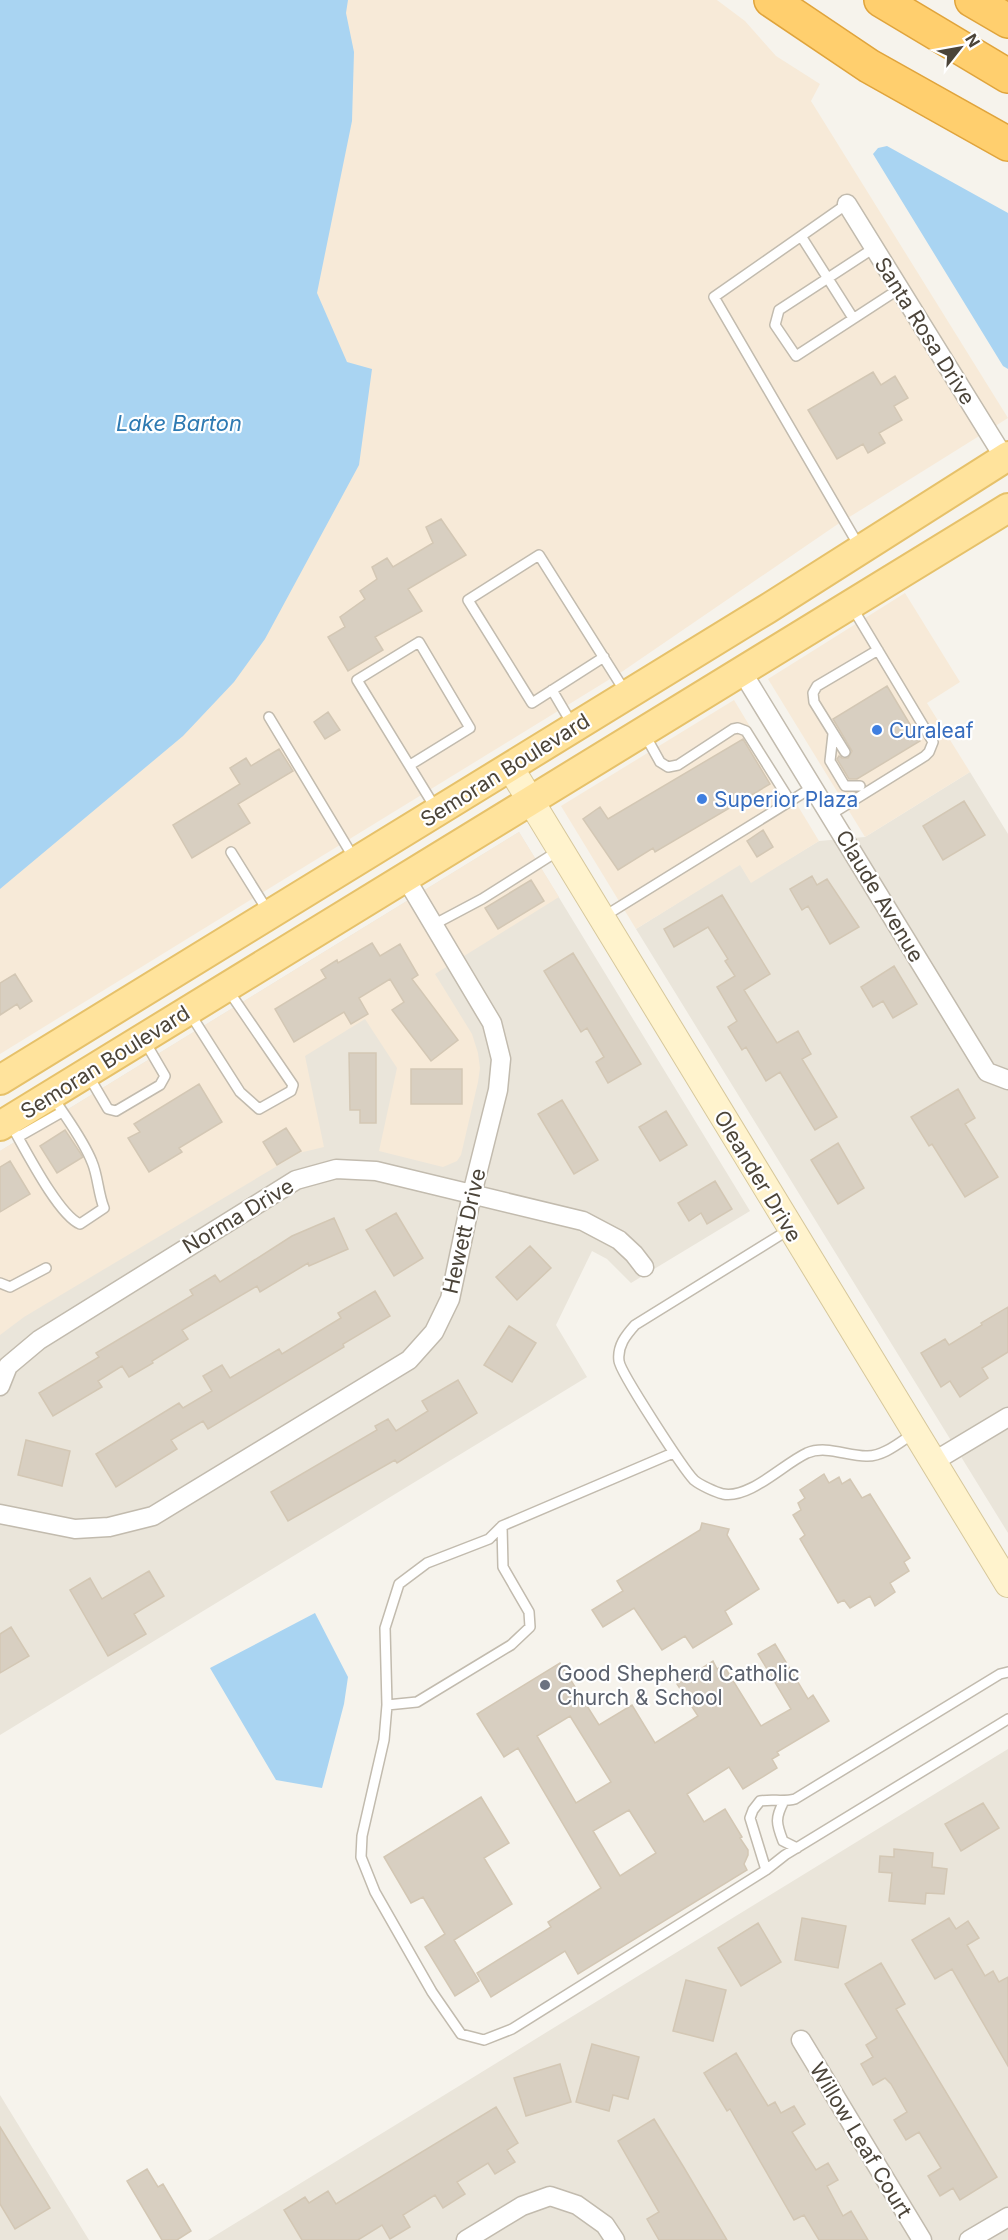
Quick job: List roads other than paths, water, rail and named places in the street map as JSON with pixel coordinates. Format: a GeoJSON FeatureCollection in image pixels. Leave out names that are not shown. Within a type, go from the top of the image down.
{"type":"FeatureCollection","features":[{"type":"Feature","properties":{"kind":"highway"},"geometry":{"type":"LineString","coordinates":[[771,0],[869,66],[1008,144]]}},
{"type":"Feature","properties":{"kind":"highway"},"geometry":{"type":"LineString","coordinates":[[881,0],[1008,76]]}},
{"type":"Feature","properties":{"kind":"highway"},"geometry":{"type":"LineString","coordinates":[[972,0],[1008,21]]}},
{"type":"Feature","properties":{"kind":"main road","name":"Semoran Boulevard"},"geometry":{"type":"LineString","coordinates":[[0,1080],[438,812],[1006,458]]}},
{"type":"Feature","properties":{"kind":"main road","name":"Semoran Boulevard"},"geometry":{"type":"LineString","coordinates":[[9,1128],[57,1103],[87,1072],[741,669],[1008,508]]}},
{"type":"Feature","properties":{"kind":"street","name":"Santa Rosa Drive"},"geometry":{"type":"LineString","coordinates":[[847,204],[1006,458]]}},
{"type":"Feature","properties":{"kind":"street","name":"Claude Avenue"},"geometry":{"type":"LineString","coordinates":[[741,669],[987,1072],[1008,1080]]}},
{"type":"Feature","properties":{"kind":"street","name":"Oleander Drive"},"geometry":{"type":"LineString","coordinates":[[510,767],[1008,1584]]}},
{"type":"Feature","properties":{"kind":"street","name":"Hewett Drive"},"geometry":{"type":"LineString","coordinates":[[0,1514],[75,1529],[110,1527],[153,1516],[409,1360],[434,1332],[450,1299],[472,1194],[498,1090],[501,1059],[492,1023],[405,877]]}},
{"type":"Feature","properties":{"kind":"street","name":"Norma Drive"},"geometry":{"type":"LineString","coordinates":[[0,1386],[8,1366],[39,1340],[296,1180],[336,1169],[376,1171],[583,1221],[619,1240],[644,1267]]}},
{"type":"Feature","properties":{"kind":"street"},"geometry":{"type":"LineString","coordinates":[[933,1462],[1008,1417]]}},
{"type":"Feature","properties":{"kind":"street","name":"Willow Leaf Court"},"geometry":{"type":"LineString","coordinates":[[801,2040],[922,2240]]}},
{"type":"Feature","properties":{"kind":"street"},"geometry":{"type":"LineString","coordinates":[[466,2240],[522,2206],[550,2196],[577,2205],[605,2225],[615,2240]]}},
{"type":"Feature","properties":{"kind":"street"},"geometry":{"type":"LineString","coordinates":[[969,2240],[1008,2217]]}},
{"type":"Feature","properties":{"kind":"lane"},"geometry":{"type":"LineString","coordinates":[[847,204],[714,297],[861,549]]}},
{"type":"Feature","properties":{"kind":"lane"},"geometry":{"type":"LineString","coordinates":[[801,236],[853,318]]}},
{"type":"Feature","properties":{"kind":"lane"},"geometry":{"type":"LineString","coordinates":[[874,248],[778,310],[776,325],[795,356],[899,289]]}},
{"type":"Feature","properties":{"kind":"lane"},"geometry":{"type":"LineString","coordinates":[[604,657],[532,703],[468,600],[539,555],[604,657],[627,695]]}},
{"type":"Feature","properties":{"kind":"lane"},"geometry":{"type":"LineString","coordinates":[[830,815],[862,786],[925,756],[933,742],[850,603]]}},
{"type":"Feature","properties":{"kind":"lane"},"geometry":{"type":"LineString","coordinates":[[410,765],[470,728],[419,642],[357,680],[438,812]]}},
{"type":"Feature","properties":{"kind":"lane"},"geometry":{"type":"LineString","coordinates":[[845,752],[814,702],[813,693],[817,687],[878,650]]}},
{"type":"Feature","properties":{"kind":"lane"},"geometry":{"type":"LineString","coordinates":[[552,690],[574,727]]}},
{"type":"Feature","properties":{"kind":"lane"},"geometry":{"type":"LineString","coordinates":[[269,717],[356,862]]}},
{"type":"Feature","properties":{"kind":"lane"},"geometry":{"type":"LineString","coordinates":[[642,731],[660,762],[668,767],[678,765],[733,729],[746,731],[790,801]]}},
{"type":"Feature","properties":{"kind":"lane"},"geometry":{"type":"LineString","coordinates":[[833,734],[830,761],[845,786],[862,786]]}},
{"type":"Feature","properties":{"kind":"lane"},"geometry":{"type":"LineString","coordinates":[[601,918],[813,787]]}},
{"type":"Feature","properties":{"kind":"lane"},"geometry":{"type":"LineString","coordinates":[[433,925],[482,898],[560,849]]}},
{"type":"Feature","properties":{"kind":"lane"},"geometry":{"type":"LineString","coordinates":[[231,852],[270,915]]}},
{"type":"Feature","properties":{"kind":"lane"},"geometry":{"type":"LineString","coordinates":[[188,1010],[240,1092],[259,1109],[291,1091],[293,1085],[226,987]]}},
{"type":"Feature","properties":{"kind":"lane"},"geometry":{"type":"LineString","coordinates":[[87,1072],[108,1109],[116,1111],[160,1085],[165,1076],[143,1038]]}},
{"type":"Feature","properties":{"kind":"lane"},"geometry":{"type":"LineString","coordinates":[[9,1128],[73,1221],[80,1224],[104,1208],[94,1165],[88,1151],[57,1103]]}},
{"type":"Feature","properties":{"kind":"lane"},"geometry":{"type":"LineString","coordinates":[[790,1229],[635,1325],[622,1340],[619,1362],[673,1453],[695,1481],[724,1494],[747,1491],[809,1452],[835,1450],[867,1457],[886,1451],[916,1433]]}},
{"type":"Feature","properties":{"kind":"lane"},"geometry":{"type":"LineString","coordinates":[[0,1283],[10,1287],[46,1268]]}},
{"type":"Feature","properties":{"kind":"lane"},"geometry":{"type":"LineString","coordinates":[[673,1453],[502,1526],[489,1539],[427,1563],[399,1584],[385,1628],[387,1705],[384,1740],[362,1836],[361,1857],[381,1902],[432,1992],[461,2034],[484,2040],[512,2029],[797,1848],[1008,1719]]}},
{"type":"Feature","properties":{"kind":"lane"},"geometry":{"type":"LineString","coordinates":[[387,1705],[417,1702],[511,1645],[530,1627],[529,1612],[504,1567],[502,1526]]}},
{"type":"Feature","properties":{"kind":"lane"},"geometry":{"type":"LineString","coordinates":[[765,1870],[750,1818],[760,1801],[795,1799],[1000,1674],[1008,1672]]}},
{"type":"Feature","properties":{"kind":"lane"},"geometry":{"type":"LineString","coordinates":[[784,1801],[777,1815],[777,1824],[783,1841],[797,1848]]}},
{"type":"Feature","properties":{"kind":"water","name":"Lake Barton"},"geometry":{"type":"Polygon","coordinates":[[[0,0],[348,0],[346,13],[354,52],[352,121],[317,293],[347,362],[372,369],[359,465],[265,639],[234,682],[183,736],[0,889],[0,0]]]}},
{"type":"Feature","properties":{"kind":"water"},"geometry":{"type":"Polygon","coordinates":[[[887,146],[1008,213],[1008,369],[1003,366],[873,154],[878,148],[887,146]]]}},
{"type":"Feature","properties":{"kind":"water"},"geometry":{"type":"Polygon","coordinates":[[[315,1613],[348,1677],[344,1704],[322,1788],[276,1780],[210,1668],[315,1613]]]}},
{"type":"Feature","properties":{"kind":"place","name":"Curaleaf"},"geometry":{"type":"Point","coordinates":[877,730]}},
{"type":"Feature","properties":{"kind":"place","name":"Superior Plaza"},"geometry":{"type":"Point","coordinates":[702,799]}},
{"type":"Feature","properties":{"kind":"place","name":"Good Shepherd Catholic Church & School"},"geometry":{"type":"Point","coordinates":[545,1685]}}]}
